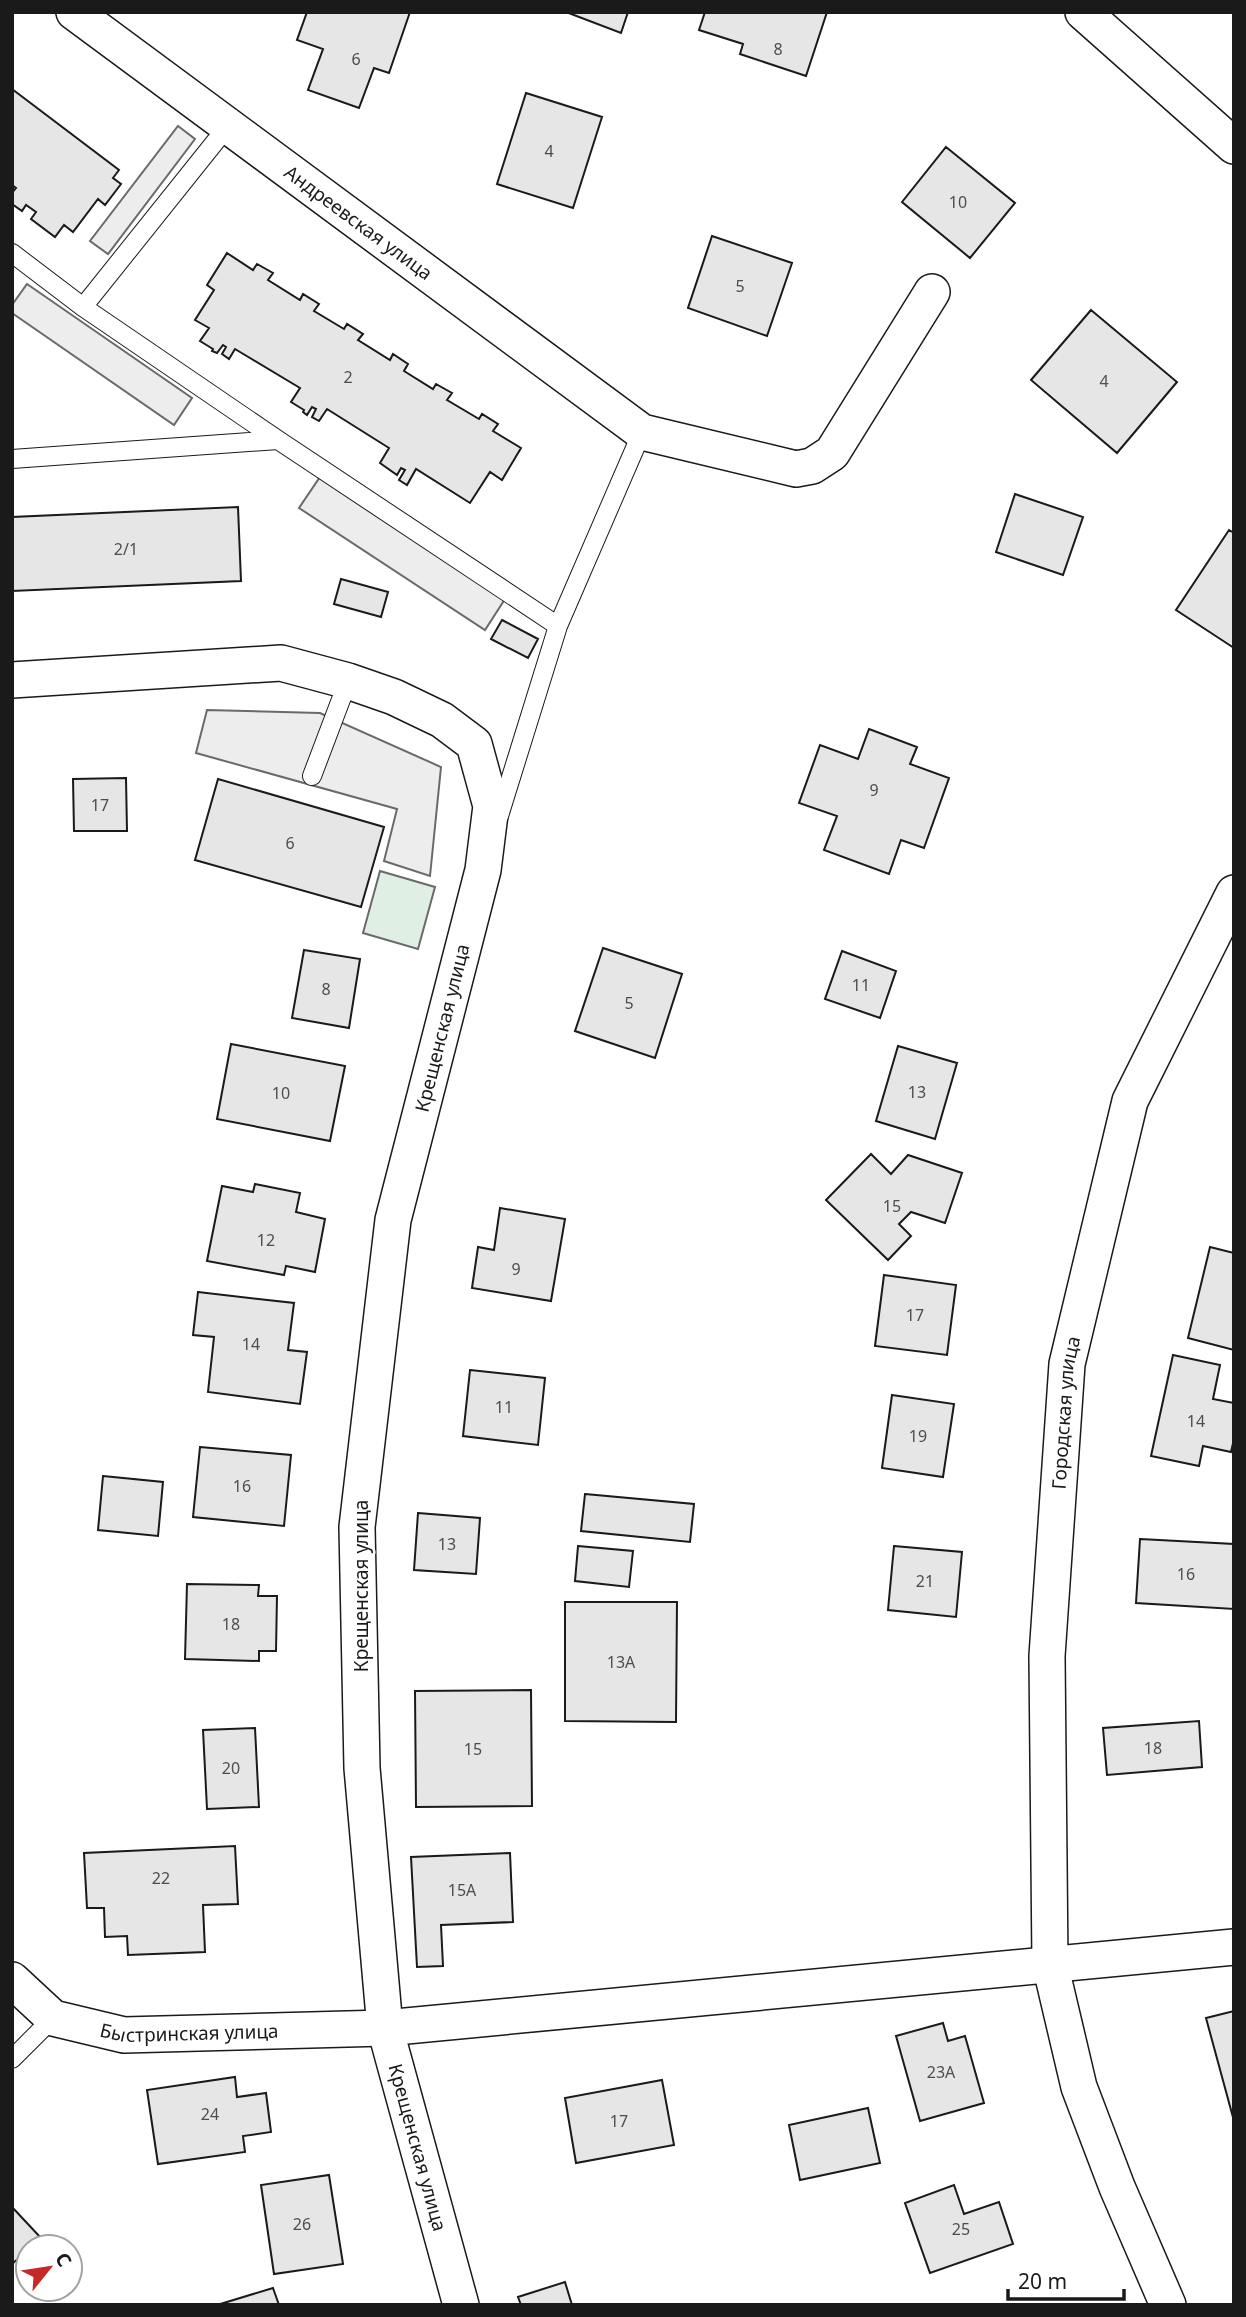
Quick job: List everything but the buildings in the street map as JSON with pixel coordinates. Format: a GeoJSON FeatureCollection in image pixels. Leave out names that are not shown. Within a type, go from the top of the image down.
{"type":"FeatureCollection","features":[{"type":"Feature","properties":{"kind":"street","name":"Андреевская улица"},"geometry":{"type":"LineString","coordinates":[[74,12],[642,432]]}},
{"type":"Feature","properties":{"kind":"street"},"geometry":{"type":"LineString","coordinates":[[1092,15],[1234,146]]}},
{"type":"Feature","properties":{"kind":"street"},"geometry":{"type":"LineString","coordinates":[[642,432],[796,468],[812,466],[832,453],[932,292]]}},
{"type":"Feature","properties":{"kind":"street","name":"Крещенская улица"},"geometry":{"type":"LineString","coordinates":[[12,680],[281,663],[394,697],[442,720],[474,744],[491,806],[483,870],[393,1220],[357,1527],[362,1768],[385,2028],[461,2305]]}},
{"type":"Feature","properties":{"kind":"street","name":"Городская улица"},"geometry":{"type":"LineString","coordinates":[[1168,2305],[1117,2187],[1079,2087],[1050,1964],[1047,1656],[1067,1363],[1130,1101],[1234,893]]}},
{"type":"Feature","properties":{"kind":"street","name":"Быстринская улица"},"geometry":{"type":"LineString","coordinates":[[12,1980],[53,2018],[124,2035],[385,2028],[1234,1947]]}},
{"type":"Feature","properties":{"kind":"lane"},"geometry":{"type":"LineString","coordinates":[[83,307],[227,127]]}},
{"type":"Feature","properties":{"kind":"lane"},"geometry":{"type":"LineString","coordinates":[[12,253],[83,307],[558,626]]}},
{"type":"Feature","properties":{"kind":"lane"},"geometry":{"type":"LineString","coordinates":[[483,870],[558,626],[642,432]]}},
{"type":"Feature","properties":{"kind":"lane"},"geometry":{"type":"LineString","coordinates":[[12,458],[278,440]]}},
{"type":"Feature","properties":{"kind":"lane"},"geometry":{"type":"LineString","coordinates":[[312,776],[348,681]]}},
{"type":"Feature","properties":{"kind":"lane"},"geometry":{"type":"LineString","coordinates":[[12,2059],[53,2018]]}},
{"type":"Feature","properties":{"kind":"green space"},"geometry":{"type":"Polygon","coordinates":[[[380,871],[435,887],[418,949],[363,933],[380,871]]]}},
{"type":"Feature","properties":{"kind":"shaded area"},"geometry":{"type":"Polygon","coordinates":[[[178,126],[195,139],[108,254],[90,241],[178,126]]]}},
{"type":"Feature","properties":{"kind":"shaded area"},"geometry":{"type":"Polygon","coordinates":[[[27,284],[192,398],[174,425],[12,313],[12,305],[27,284]]]}},
{"type":"Feature","properties":{"kind":"shaded area"},"geometry":{"type":"Polygon","coordinates":[[[320,477],[505,599],[485,630],[299,508],[320,477]]]}},
{"type":"Feature","properties":{"kind":"shaded area"},"geometry":{"type":"Polygon","coordinates":[[[207,710],[320,713],[441,767],[430,876],[384,861],[397,809],[196,753],[207,710]]]}}]}
